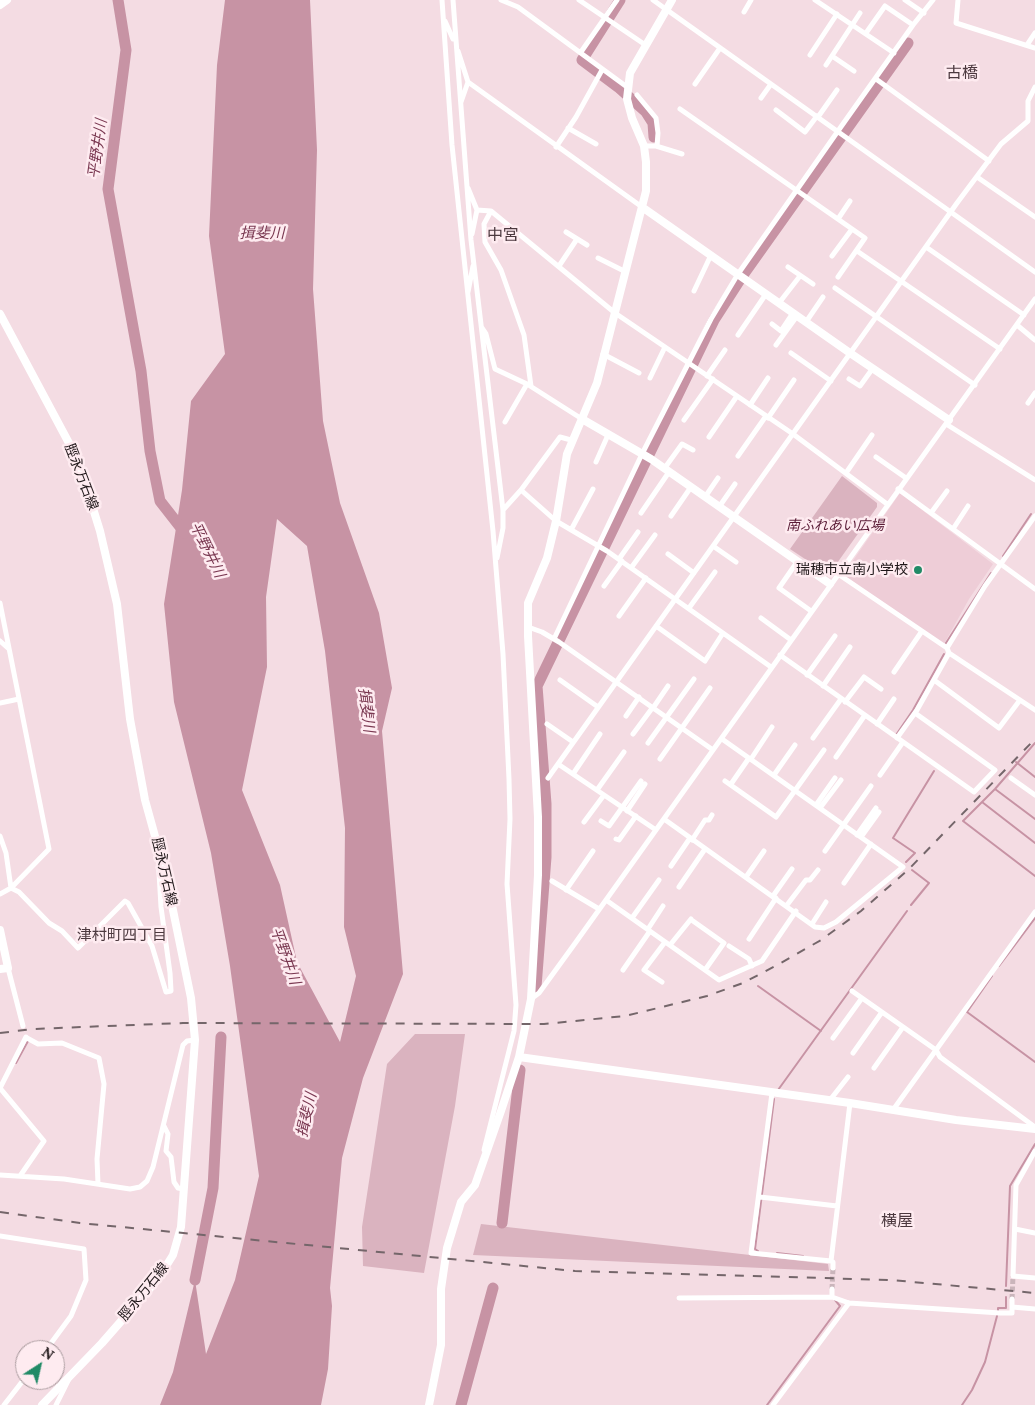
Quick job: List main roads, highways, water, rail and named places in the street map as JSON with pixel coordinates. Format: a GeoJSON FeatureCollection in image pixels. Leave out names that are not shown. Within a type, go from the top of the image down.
{"type":"FeatureCollection","features":[{"type":"Feature","properties":{"kind":"water","name":"揖斐川"},"geometry":{"type":"Polygon","coordinates":[[[225,0],[310,0],[317,150],[313,289],[323,421],[340,503],[379,613],[392,688],[382,731],[403,974],[363,1078],[342,1158],[330,1288],[332,1306],[328,1369],[321,1405],[160,1405],[173,1372],[195,1280],[206,1354],[235,1280],[259,1176],[230,966],[211,853],[174,702],[164,604],[182,490],[191,401],[225,354],[209,236],[217,65],[225,0]],[[277,519],[266,597],[267,667],[242,790],[280,885],[297,962],[340,1042],[356,976],[344,927],[345,828],[325,651],[307,546],[277,519]]]}},
{"type":"Feature","properties":{"kind":"waterway","name":"平野井川"},"geometry":{"type":"LineString","coordinates":[[118,0],[126,50],[108,189],[141,371],[150,451],[160,501],[185,533]]}},
{"type":"Feature","properties":{"kind":"waterway"},"geometry":{"type":"LineString","coordinates":[[620,0],[582,60],[618,87],[646,112],[653,123],[654,137]]}},
{"type":"Feature","properties":{"kind":"waterway"},"geometry":{"type":"LineString","coordinates":[[536,987],[546,857],[546,804],[537,686],[714,320],[743,275],[908,43]]}},
{"type":"Feature","properties":{"kind":"waterway"},"geometry":{"type":"LineString","coordinates":[[1003,556],[1031,514]]}},
{"type":"Feature","properties":{"kind":"waterway"},"geometry":{"type":"LineString","coordinates":[[946,643],[991,573]]}},
{"type":"Feature","properties":{"kind":"waterway"},"geometry":{"type":"LineString","coordinates":[[896,735],[913,710],[944,654]]}},
{"type":"Feature","properties":{"kind":"waterway"},"geometry":{"type":"LineString","coordinates":[[1035,743],[995,789],[963,821],[1035,876]]}},
{"type":"Feature","properties":{"kind":"waterway"},"geometry":{"type":"LineString","coordinates":[[1016,762],[1035,777]]}},
{"type":"Feature","properties":{"kind":"waterway"},"geometry":{"type":"LineString","coordinates":[[906,862],[915,853],[893,838],[934,771]]}},
{"type":"Feature","properties":{"kind":"waterway"},"geometry":{"type":"LineString","coordinates":[[995,789],[1035,819]]}},
{"type":"Feature","properties":{"kind":"waterway"},"geometry":{"type":"LineString","coordinates":[[982,802],[1035,843]]}},
{"type":"Feature","properties":{"kind":"waterway"},"geometry":{"type":"LineString","coordinates":[[911,905],[929,883],[912,870]]}},
{"type":"Feature","properties":{"kind":"waterway"},"geometry":{"type":"LineString","coordinates":[[778,1090],[907,911]]}},
{"type":"Feature","properties":{"kind":"waterway"},"geometry":{"type":"LineString","coordinates":[[999,966],[1035,918]]}},
{"type":"Feature","properties":{"kind":"waterway"},"geometry":{"type":"LineString","coordinates":[[992,976],[967,1012],[1035,1062]]}},
{"type":"Feature","properties":{"kind":"waterway"},"geometry":{"type":"LineString","coordinates":[[758,986],[821,1031]]}},
{"type":"Feature","properties":{"kind":"waterway"},"geometry":{"type":"LineString","coordinates":[[195,1280],[213,1188],[221,1037]]}},
{"type":"Feature","properties":{"kind":"waterway"},"geometry":{"type":"LineString","coordinates":[[16,1063],[28,1041]]}},
{"type":"Feature","properties":{"kind":"waterway"},"geometry":{"type":"LineString","coordinates":[[502,1223],[520,1070]]}},
{"type":"Feature","properties":{"kind":"waterway"},"geometry":{"type":"LineString","coordinates":[[758,1251],[755,1249],[774,1099]]}},
{"type":"Feature","properties":{"kind":"waterway"},"geometry":{"type":"LineString","coordinates":[[1006,1286],[1010,1186],[1035,1144]]}},
{"type":"Feature","properties":{"kind":"waterway"},"geometry":{"type":"LineString","coordinates":[[777,1253],[803,1256]]}},
{"type":"Feature","properties":{"kind":"waterway"},"geometry":{"type":"LineString","coordinates":[[461,1405],[493,1288]]}},
{"type":"Feature","properties":{"kind":"waterway"},"geometry":{"type":"LineString","coordinates":[[998,1311],[998,1308],[1006,1308],[1006,1297]]}},
{"type":"Feature","properties":{"kind":"waterway"},"geometry":{"type":"LineString","coordinates":[[767,1405],[840,1306],[835,1300]]}},
{"type":"Feature","properties":{"kind":"waterway"},"geometry":{"type":"LineString","coordinates":[[962,1405],[972,1390],[985,1362],[997,1316]]}},
{"type":"Feature","properties":{"kind":"tunnel"},"geometry":{"type":"LineString","coordinates":[[832,1289],[833,1268]]}},
{"type":"Feature","properties":{"kind":"tunnel"},"geometry":{"type":"LineString","coordinates":[[1012,1299],[1013,1276]]}},
{"type":"Feature","properties":{"kind":"railway"},"geometry":{"type":"LineString","coordinates":[[0,1033],[33,1029],[183,1023],[544,1024],[625,1016],[707,996],[743,983],[781,963],[821,940],[861,911],[908,870],[1035,739]]}},
{"type":"Feature","properties":{"kind":"railway"},"geometry":{"type":"LineString","coordinates":[[0,1212],[80,1223],[575,1271],[891,1280],[1035,1293]]}},
{"type":"Feature","properties":{"kind":"place","name":"瑞穂市立南小学校"},"geometry":{"type":"Point","coordinates":[918,570]}},
{"type":"Feature","properties":{"kind":"district","name":"古橋"},"geometry":{"type":"Point","coordinates":[962,73]}},
{"type":"Feature","properties":{"kind":"district","name":"中宮"},"geometry":{"type":"Point","coordinates":[503,235]}},
{"type":"Feature","properties":{"kind":"district","name":"津村町四丁目"},"geometry":{"type":"Point","coordinates":[122,936]}},
{"type":"Feature","properties":{"kind":"district","name":"横屋"},"geometry":{"type":"Point","coordinates":[897,1221]}},
{"type":"Feature","properties":{"kind":"park label","name":"南ふれあい広場"},"geometry":{"type":"Point","coordinates":[835,526]}}]}
